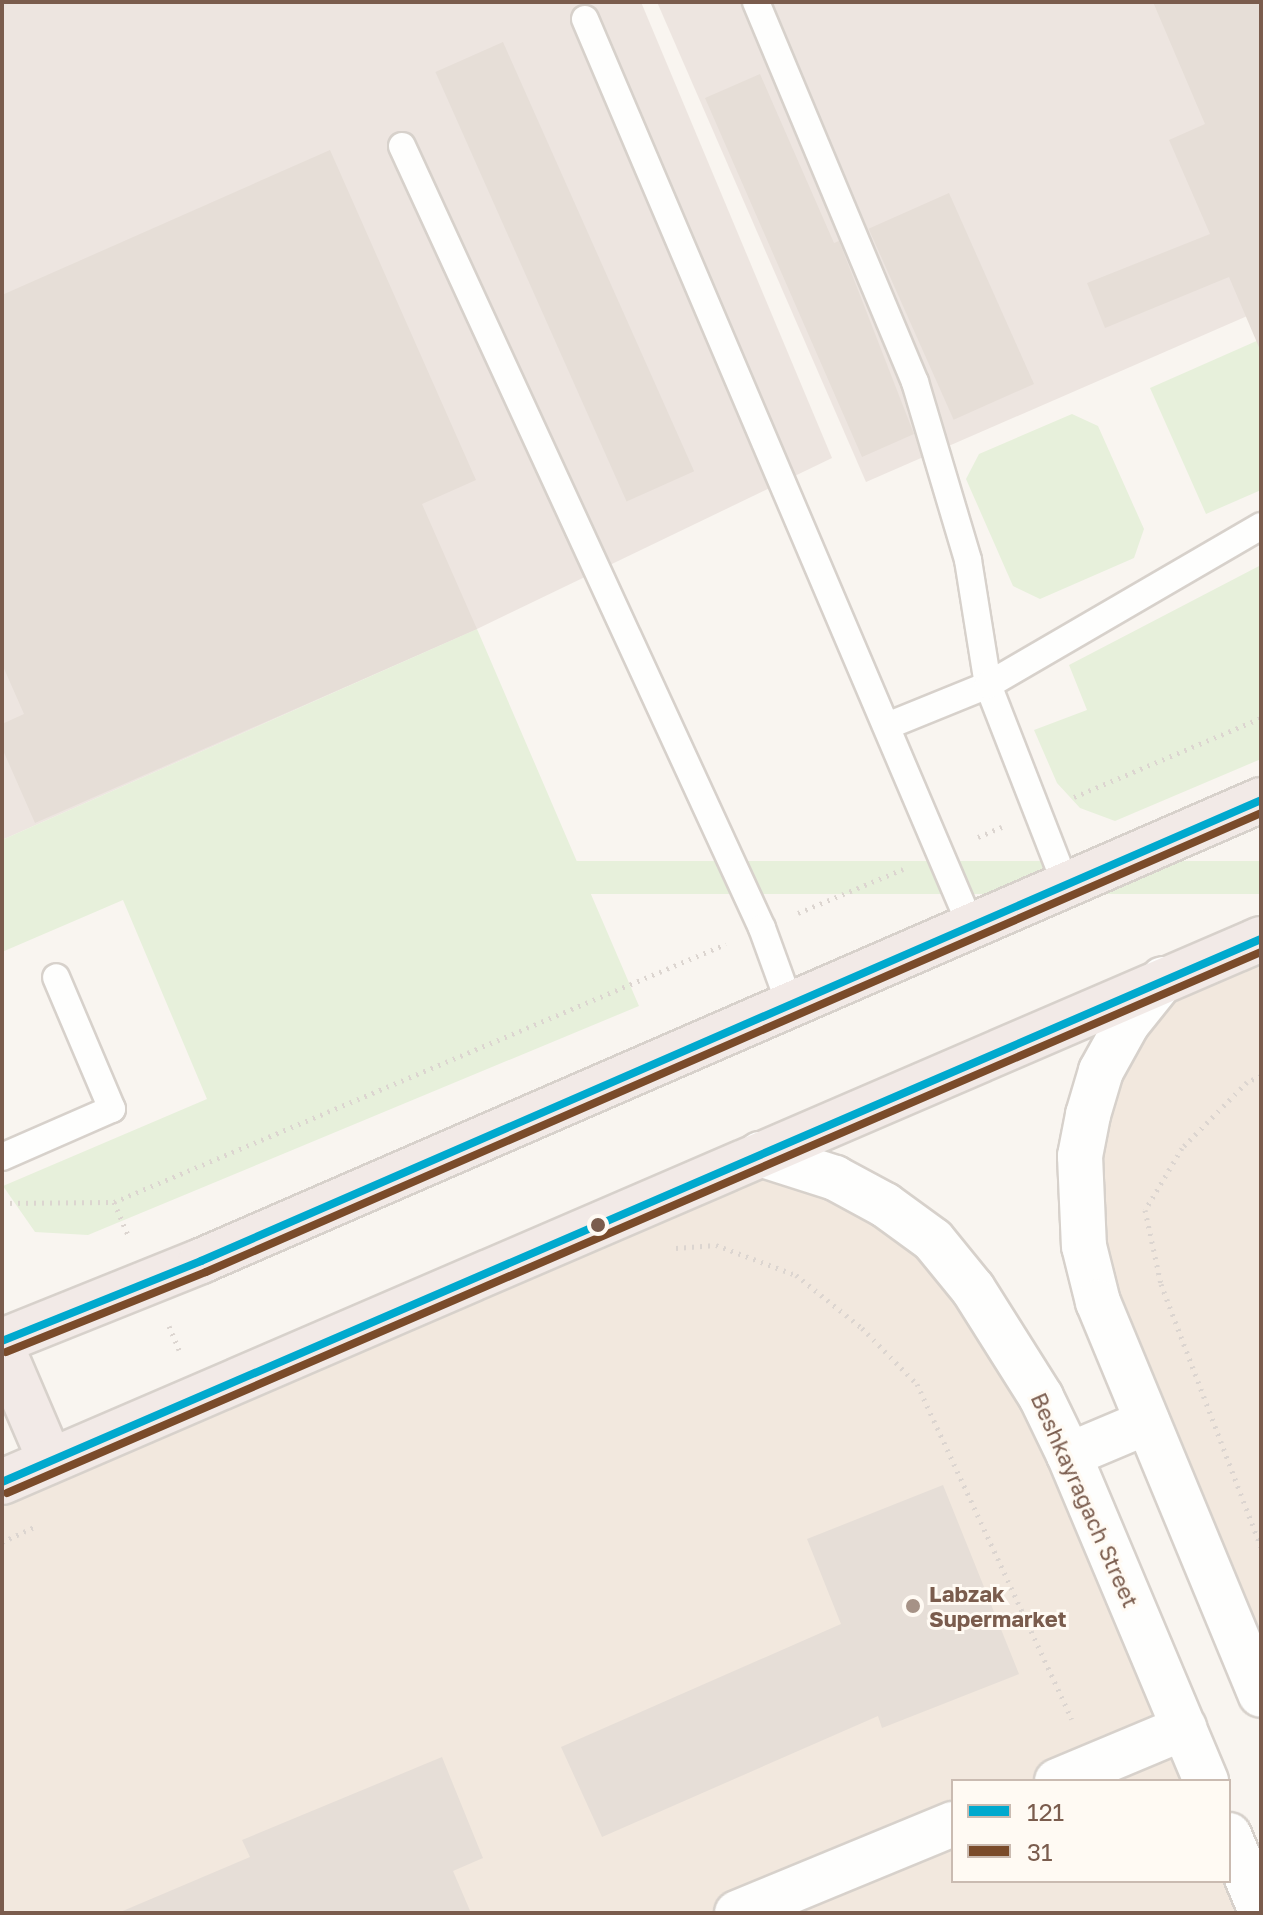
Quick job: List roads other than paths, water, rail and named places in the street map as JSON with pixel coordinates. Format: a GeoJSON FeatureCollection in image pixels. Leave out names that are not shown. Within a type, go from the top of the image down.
{"type":"FeatureCollection","features":[{"type":"Feature","properties":{"kind":"highway"},"geometry":{"type":"LineString","coordinates":[[2,1341],[201,1261],[1261,800]]}},
{"type":"Feature","properties":{"kind":"highway"},"geometry":{"type":"LineString","coordinates":[[2,1482],[1261,939]]}},
{"type":"Feature","properties":{"kind":"highway"},"geometry":{"type":"LineString","coordinates":[[2,1348],[50,1460]]}},
{"type":"Feature","properties":{"kind":"main road"},"geometry":{"type":"LineString","coordinates":[[1163,979],[1127,1024],[1101,1071],[1080,1156],[1084,1246],[1094,1288],[1147,1422],[1257,1672]]}},
{"type":"Feature","properties":{"kind":"main road","name":"Beshkayragach Street"},"geometry":{"type":"LineString","coordinates":[[760,1154],[835,1178],[885,1205],[933,1240],[1010,1342],[1069,1455],[1205,1779]]}},
{"type":"Feature","properties":{"kind":"main road"},"geometry":{"type":"LineString","coordinates":[[1069,1455],[1147,1422]]}},
{"type":"Feature","properties":{"kind":"main road"},"geometry":{"type":"LineString","coordinates":[[1075,1774],[1184,1728]]}},
{"type":"Feature","properties":{"kind":"main road"},"geometry":{"type":"LineString","coordinates":[[737,1913],[951,1825]]}},
{"type":"Feature","properties":{"kind":"main road"},"geometry":{"type":"LineString","coordinates":[[1231,1840],[1261,1911]]}},
{"type":"Feature","properties":{"kind":"lane"},"geometry":{"type":"LineString","coordinates":[[756,2],[915,382],[968,560],[988,685],[1066,885]]}},
{"type":"Feature","properties":{"kind":"lane"},"geometry":{"type":"LineString","coordinates":[[585,19],[971,926]]}},
{"type":"Feature","properties":{"kind":"lane"},"geometry":{"type":"LineString","coordinates":[[402,146],[762,928],[790,1005]]}},
{"type":"Feature","properties":{"kind":"lane"},"geometry":{"type":"LineString","coordinates":[[887,726],[988,685],[1261,526]]}},
{"type":"Feature","properties":{"kind":"lane"},"geometry":{"type":"LineString","coordinates":[[2,1157],[112,1109],[56,977]]}},
{"type":"Feature","properties":{"kind":"place","name":"Labzak Supermarket"},"geometry":{"type":"Point","coordinates":[913,1606]}}]}
